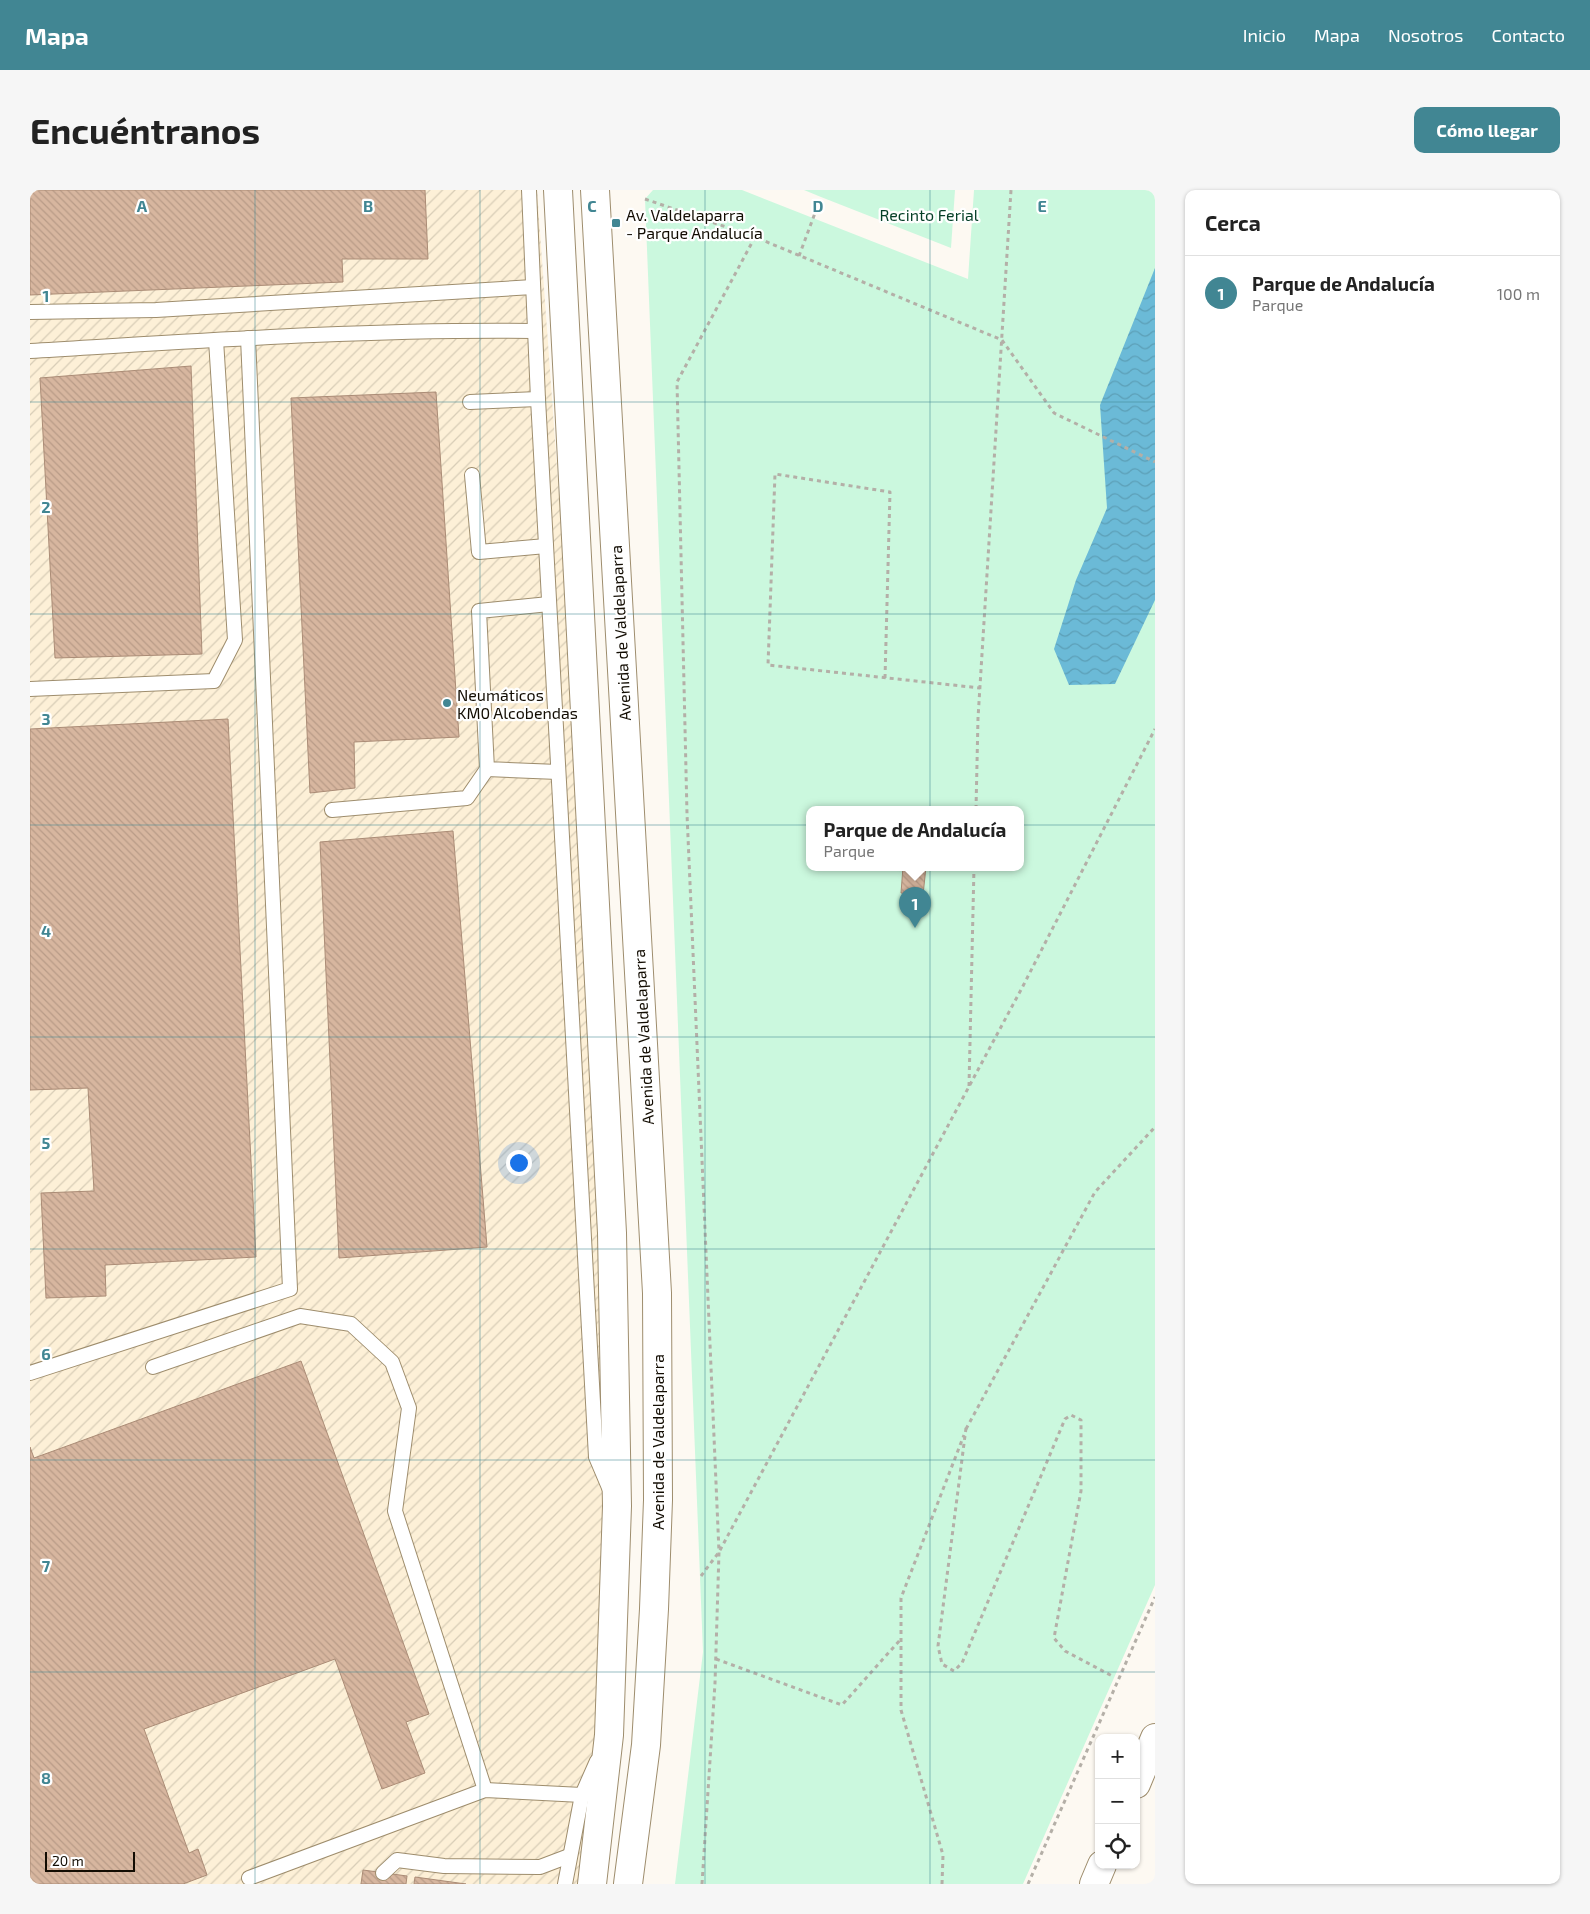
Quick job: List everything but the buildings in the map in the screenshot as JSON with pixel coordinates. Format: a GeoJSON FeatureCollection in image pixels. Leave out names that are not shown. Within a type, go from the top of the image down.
{"type":"FeatureCollection","features":[{"type":"Feature","properties":{"kind":"main road"},"geometry":{"type":"LineString","coordinates":[[558,190],[612,1233],[617,1506],[609,1736],[592,1884]]}},
{"type":"Feature","properties":{"kind":"main road","name":"Avenida de Valdelaparra"},"geometry":{"type":"LineString","coordinates":[[595,190],[657,1293],[658,1500],[654,1609],[646,1745],[628,1884]]}},
{"type":"Feature","properties":{"kind":"main road"},"geometry":{"type":"LineString","coordinates":[[1138,1779],[1155,1738]]}},
{"type":"Feature","properties":{"kind":"main road"},"geometry":{"type":"LineString","coordinates":[[1094,1884],[1100,1869]]}},
{"type":"Feature","properties":{"kind":"lane"},"geometry":{"type":"LineString","coordinates":[[529,190],[534,331],[596,1457],[617,1506]]}},
{"type":"Feature","properties":{"kind":"lane"},"geometry":{"type":"LineString","coordinates":[[30,312],[156,310],[533,287]]}},
{"type":"Feature","properties":{"kind":"lane"},"geometry":{"type":"LineString","coordinates":[[30,351],[248,338],[459,330],[534,331]]}},
{"type":"Feature","properties":{"kind":"lane"},"geometry":{"type":"LineString","coordinates":[[30,1373],[290,1289],[248,338]]}},
{"type":"Feature","properties":{"kind":"lane"},"geometry":{"type":"LineString","coordinates":[[30,689],[214,681],[235,640],[216,340]]}},
{"type":"Feature","properties":{"kind":"lane"},"geometry":{"type":"LineString","coordinates":[[470,402],[538,399]]}},
{"type":"Feature","properties":{"kind":"lane"},"geometry":{"type":"LineString","coordinates":[[472,475],[479,552],[546,546]]}},
{"type":"Feature","properties":{"kind":"lane"},"geometry":{"type":"LineString","coordinates":[[332,810],[468,798],[487,769],[479,611],[549,604]]}},
{"type":"Feature","properties":{"kind":"lane"},"geometry":{"type":"LineString","coordinates":[[487,769],[558,772]]}},
{"type":"Feature","properties":{"kind":"lane"},"geometry":{"type":"LineString","coordinates":[[153,1366],[300,1316],[351,1324],[392,1362],[409,1408],[395,1511],[485,1790]]}},
{"type":"Feature","properties":{"kind":"lane"},"geometry":{"type":"LineString","coordinates":[[565,1884],[582,1795],[609,1736]]}},
{"type":"Feature","properties":{"kind":"lane"},"geometry":{"type":"LineString","coordinates":[[249,1878],[485,1790],[582,1795]]}},
{"type":"Feature","properties":{"kind":"lane"},"geometry":{"type":"LineString","coordinates":[[383,1873],[397,1860],[444,1866],[540,1867],[569,1856]]}},
{"type":"Feature","properties":{"kind":"path"},"geometry":{"type":"LineString","coordinates":[[976,806],[980,688],[1011,190]]}},
{"type":"Feature","properties":{"kind":"path"},"geometry":{"type":"LineString","coordinates":[[799,256],[821,197]]}},
{"type":"Feature","properties":{"kind":"path"},"geometry":{"type":"LineString","coordinates":[[645,198],[755,237],[1002,340],[1054,413],[1155,462]]}},
{"type":"Feature","properties":{"kind":"path"},"geometry":{"type":"LineString","coordinates":[[702,1884],[716,1659],[719,1552],[687,814],[677,382],[755,237]]}},
{"type":"Feature","properties":{"kind":"path"},"geometry":{"type":"LineString","coordinates":[[885,678],[890,492],[775,474],[768,665],[885,678],[980,688]]}},
{"type":"Feature","properties":{"kind":"path"},"geometry":{"type":"LineString","coordinates":[[701,1576],[719,1552],[969,1088],[1155,729]]}},
{"type":"Feature","properties":{"kind":"path"},"geometry":{"type":"LineString","coordinates":[[969,1088],[974,871]]}},
{"type":"Feature","properties":{"kind":"path"},"geometry":{"type":"LineString","coordinates":[[942,1884],[943,1855],[901,1710],[901,1598],[966,1428],[1095,1192],[1155,1127]]}},
{"type":"Feature","properties":{"kind":"path"},"geometry":{"type":"LineString","coordinates":[[966,1428],[938,1646],[942,1664],[954,1670],[962,1663],[1065,1419],[1070,1415],[1081,1420],[1082,1491],[1054,1638],[1065,1652],[1114,1678]]}},
{"type":"Feature","properties":{"kind":"path"},"geometry":{"type":"LineString","coordinates":[[1028,1884],[1155,1597]]}},
{"type":"Feature","properties":{"kind":"path"},"geometry":{"type":"LineString","coordinates":[[716,1659],[842,1705],[901,1639]]}},
{"type":"Feature","properties":{"kind":"shaded area"},"geometry":{"type":"Polygon","coordinates":[[[30,190],[537,190],[612,1233],[592,1884],[30,1884],[30,190]]]}},
{"type":"Feature","properties":{"kind":"green space"},"geometry":{"type":"Polygon","coordinates":[[[653,190],[742,190],[968,279],[974,190],[1155,190],[1155,1585],[1023,1884],[675,1884],[703,1652],[645,199],[653,190]]]}},
{"type":"Feature","properties":{"kind":"green space","name":"Recinto Ferial"},"geometry":{"type":"Polygon","coordinates":[[[804,190],[955,190],[951,248],[821,197],[804,190]]]}},
{"type":"Feature","properties":{"kind":"water"},"geometry":{"type":"Polygon","coordinates":[[[1155,268],[1155,600],[1115,684],[1069,685],[1054,649],[1076,580],[1107,508],[1100,405],[1155,268]]]}},
{"type":"Feature","properties":{"kind":"place","name":"Av. Valdelaparra - Parque Andalucía"},"geometry":{"type":"Point","coordinates":[616,223]}},
{"type":"Feature","properties":{"kind":"place","name":"Neumáticos KM0 Alcobendas"},"geometry":{"type":"Point","coordinates":[447,703]}},
{"type":"Feature","properties":{"kind":"place","name":"Parque de Andalucía"},"geometry":{"type":"Point","coordinates":[915,928]}}]}
